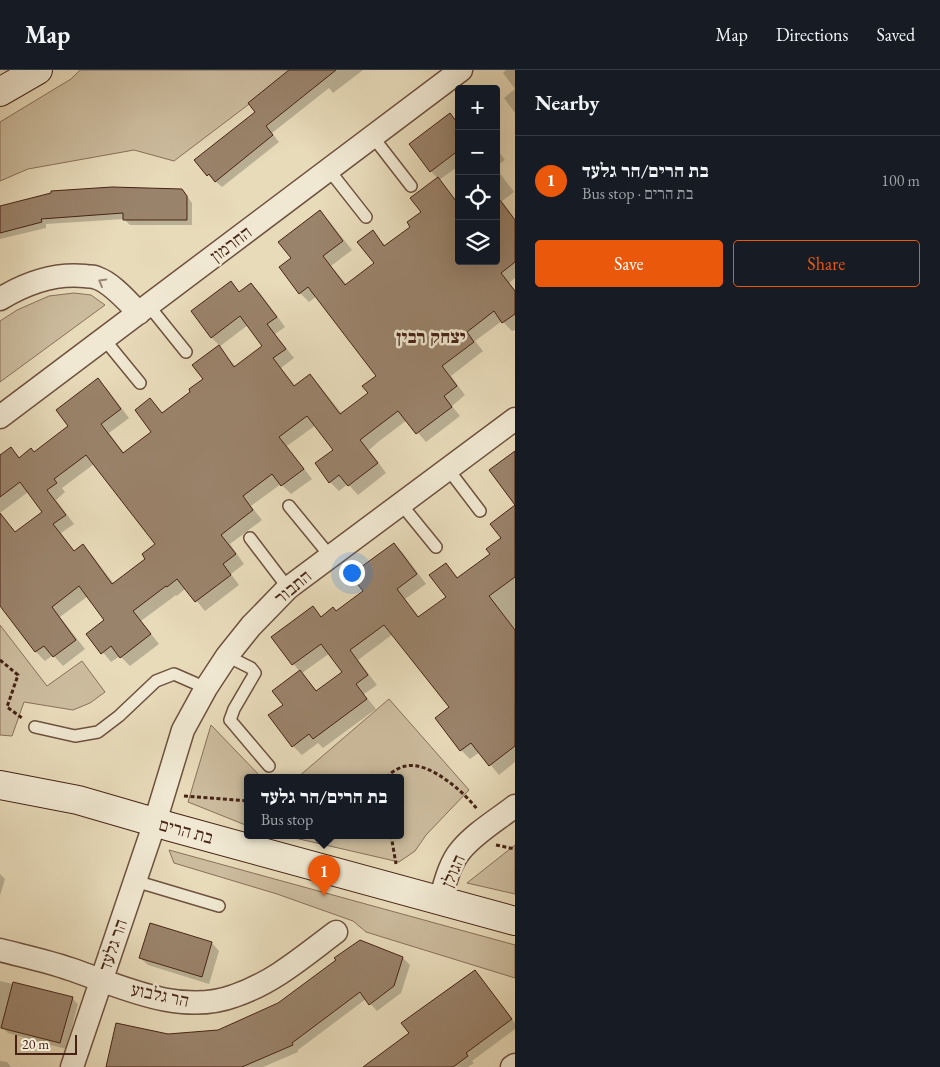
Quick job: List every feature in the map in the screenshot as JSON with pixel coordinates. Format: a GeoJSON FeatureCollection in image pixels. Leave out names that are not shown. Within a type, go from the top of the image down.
{"type":"FeatureCollection","features":[{"type":"Feature","properties":{"kind":"street"},"geometry":{"type":"LineString","coordinates":[[0,92],[38,70]]}},
{"type":"Feature","properties":{"kind":"street","name":"החרמון"},"geometry":{"type":"LineString","coordinates":[[0,417],[461,70]]}},
{"type":"Feature","properties":{"kind":"street"},"geometry":{"type":"LineString","coordinates":[[0,299],[44,278],[74,275],[98,278],[144,309]]}},
{"type":"Feature","properties":{"kind":"street","name":"התבור"},"geometry":{"type":"LineString","coordinates":[[155,822],[183,730],[206,688],[250,626],[288,588],[448,469],[514,415]]}},
{"type":"Feature","properties":{"kind":"street","name":"בת הרים"},"geometry":{"type":"LineString","coordinates":[[0,784],[78,800],[515,921]]}},
{"type":"Feature","properties":{"kind":"street","name":"הגולן"},"geometry":{"type":"LineString","coordinates":[[440,900],[449,872],[460,851],[515,806]]}},
{"type":"Feature","properties":{"kind":"street","name":"הר גלעד"},"geometry":{"type":"LineString","coordinates":[[72,1067],[155,822]]}},
{"type":"Feature","properties":{"kind":"street","name":"הר גלבוע"},"geometry":{"type":"LineString","coordinates":[[0,950],[68,968],[101,980],[176,1002],[204,1003],[233,997],[257,987],[336,932]]}},
{"type":"Feature","properties":{"kind":"street"},"geometry":{"type":"LineString","coordinates":[[512,1067],[515,1064]]}},
{"type":"Feature","properties":{"kind":"lane"},"geometry":{"type":"LineString","coordinates":[[373,137],[411,186]]}},
{"type":"Feature","properties":{"kind":"lane"},"geometry":{"type":"LineString","coordinates":[[329,170],[366,217]]}},
{"type":"Feature","properties":{"kind":"lane"},"geometry":{"type":"LineString","coordinates":[[144,309],[186,352]]}},
{"type":"Feature","properties":{"kind":"lane"},"geometry":{"type":"LineString","coordinates":[[104,339],[140,383]]}},
{"type":"Feature","properties":{"kind":"lane"},"geometry":{"type":"LineString","coordinates":[[448,469],[480,511]]}},
{"type":"Feature","properties":{"kind":"lane"},"geometry":{"type":"LineString","coordinates":[[400,504],[436,547]]}},
{"type":"Feature","properties":{"kind":"lane"},"geometry":{"type":"LineString","coordinates":[[289,506],[330,556]]}},
{"type":"Feature","properties":{"kind":"lane"},"geometry":{"type":"LineString","coordinates":[[250,538],[288,588]]}},
{"type":"Feature","properties":{"kind":"lane"},"geometry":{"type":"LineString","coordinates":[[227,656],[251,668],[255,673],[234,709],[230,720],[269,766]]}},
{"type":"Feature","properties":{"kind":"lane"},"geometry":{"type":"LineString","coordinates":[[35,727],[75,736],[98,732],[119,716],[156,681],[174,674],[206,688]]}},
{"type":"Feature","properties":{"kind":"lane"},"geometry":{"type":"LineString","coordinates":[[135,880],[219,906]]}},
{"type":"Feature","properties":{"kind":"path"},"geometry":{"type":"LineString","coordinates":[[0,660],[18,675],[7,707],[35,727]]}},
{"type":"Feature","properties":{"kind":"path"},"geometry":{"type":"LineString","coordinates":[[391,774],[406,766],[424,768],[437,773],[469,799],[489,826]]}},
{"type":"Feature","properties":{"kind":"path"},"geometry":{"type":"LineString","coordinates":[[164,794],[244,801]]}},
{"type":"Feature","properties":{"kind":"shaded area"},"geometry":{"type":"Polygon","coordinates":[[[80,70],[294,70],[174,161],[134,150],[28,169],[0,181],[0,122],[71,79],[80,70]]]}},
{"type":"Feature","properties":{"kind":"shaded area"},"geometry":{"type":"Polygon","coordinates":[[[74,293],[91,295],[105,305],[0,382],[0,321],[17,310],[49,296],[74,293]]]}},
{"type":"Feature","properties":{"kind":"shaded area"},"geometry":{"type":"Polygon","coordinates":[[[0,625],[47,686],[82,661],[105,692],[90,703],[73,710],[24,702],[12,736],[0,735],[0,625]]]}},
{"type":"Feature","properties":{"kind":"shaded area"},"geometry":{"type":"Polygon","coordinates":[[[389,699],[469,790],[426,835],[415,851],[399,862],[299,839],[404,839],[404,774],[302,774],[389,699]]]}},
{"type":"Feature","properties":{"kind":"shaded area"},"geometry":{"type":"Polygon","coordinates":[[[211,725],[258,774],[244,774],[244,824],[188,802],[211,725]]]}},
{"type":"Feature","properties":{"kind":"shaded area"},"geometry":{"type":"Polygon","coordinates":[[[515,845],[515,894],[467,883],[515,845]]]}},
{"type":"Feature","properties":{"kind":"shaded area"},"geometry":{"type":"Polygon","coordinates":[[[169,850],[515,945],[515,978],[366,932],[353,921],[277,894],[174,863],[169,850]]]}},
{"type":"Feature","properties":{"kind":"building"},"geometry":{"type":"Polygon","coordinates":[[[289,70],[336,70],[266,126],[273,135],[215,182],[209,174],[207,176],[194,160],[255,112],[248,103],[289,70]]]}},
{"type":"Feature","properties":{"kind":"building"},"geometry":{"type":"Polygon","coordinates":[[[450,113],[455,120],[455,153],[430,172],[409,144],[450,113]]]}},
{"type":"Feature","properties":{"kind":"building"},"geometry":{"type":"Polygon","coordinates":[[[438,177],[455,200],[455,265],[500,265],[500,200],[515,220],[515,262],[501,273],[515,291],[515,314],[502,323],[494,311],[467,332],[474,342],[442,366],[457,386],[444,396],[452,407],[416,434],[398,411],[369,433],[360,440],[378,463],[348,486],[339,475],[329,483],[315,463],[333,450],[307,416],[279,437],[304,469],[281,486],[272,474],[243,496],[253,510],[221,535],[236,554],[223,564],[231,575],[195,602],[177,579],[166,586],[133,611],[151,634],[120,658],[111,646],[101,654],[86,634],[104,620],[79,586],[52,607],[76,640],[53,657],[44,646],[35,652],[0,606],[0,513],[15,532],[42,512],[20,482],[0,497],[0,455],[11,447],[19,458],[31,448],[34,452],[68,426],[56,410],[98,378],[121,409],[101,424],[123,453],[151,432],[135,410],[150,398],[162,413],[190,392],[189,389],[203,379],[192,365],[219,345],[234,367],[262,346],[240,316],[211,338],[191,311],[231,281],[239,292],[251,283],[277,317],[267,324],[286,349],[273,358],[294,386],[310,374],[340,414],[368,393],[362,386],[376,376],[308,287],[299,294],[279,267],[291,258],[278,242],[320,210],[343,241],[323,256],[345,285],[374,263],[357,242],[373,230],[384,246],[410,227],[407,222],[421,212],[410,198],[438,177]],[[86,455],[54,479],[57,483],[47,490],[66,515],[53,524],[74,551],[83,544],[112,584],[145,559],[142,554],[155,544],[86,455]]]}},
{"type":"Feature","properties":{"kind":"building"},"geometry":{"type":"Polygon","coordinates":[[[112,187],[182,189],[187,196],[187,220],[123,220],[123,213],[41,219],[42,222],[0,233],[0,206],[51,193],[51,191],[112,187]]]}},
{"type":"Feature","properties":{"kind":"building"},"geometry":{"type":"Polygon","coordinates":[[[515,451],[515,505],[489,470],[515,451]]]}},
{"type":"Feature","properties":{"kind":"building"},"geometry":{"type":"Polygon","coordinates":[[[515,505],[515,577],[489,596],[515,630],[515,746],[489,766],[471,743],[460,751],[435,718],[449,707],[384,625],[350,650],[368,675],[356,684],[367,699],[313,739],[309,734],[292,747],[268,715],[283,705],[272,691],[300,670],[316,691],[342,672],[321,644],[292,665],[271,637],[313,606],[321,617],[333,607],[336,611],[363,591],[350,575],[394,543],[417,574],[397,589],[418,617],[446,597],[429,575],[446,563],[457,578],[490,554],[486,549],[501,538],[490,524],[515,505]]]}},
{"type":"Feature","properties":{"kind":"building"},"geometry":{"type":"Polygon","coordinates":[[[150,923],[212,942],[202,977],[139,958],[150,923]]]}},
{"type":"Feature","properties":{"kind":"building"},"geometry":{"type":"Polygon","coordinates":[[[360,940],[403,957],[394,986],[369,1005],[360,992],[292,1043],[293,1045],[242,1067],[106,1067],[116,1023],[168,1034],[218,1030],[278,1003],[336,960],[334,958],[360,940]]]}},
{"type":"Feature","properties":{"kind":"building"},"geometry":{"type":"Polygon","coordinates":[[[475,970],[512,1019],[466,1053],[468,1056],[453,1067],[363,1067],[409,1033],[401,1023],[475,970]]]}},
{"type":"Feature","properties":{"kind":"building"},"geometry":{"type":"Polygon","coordinates":[[[13,982],[73,997],[60,1043],[1,1028],[13,982]]]}},
{"type":"Feature","properties":{"kind":"place","name":"בת הרים/הר גלעד"},"geometry":{"type":"Point","coordinates":[324,896]}},
{"type":"Feature","properties":{"kind":"district","name":"יצחק רבין"},"geometry":{"type":"Point","coordinates":[431,336]}}]}
